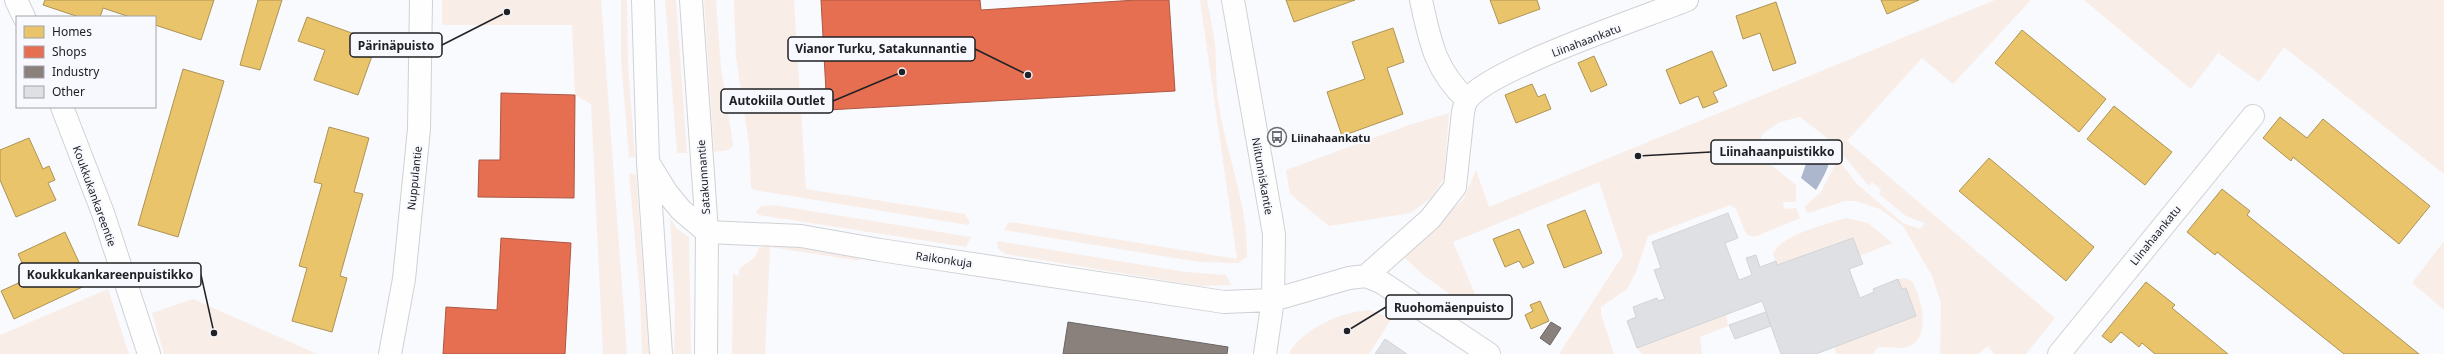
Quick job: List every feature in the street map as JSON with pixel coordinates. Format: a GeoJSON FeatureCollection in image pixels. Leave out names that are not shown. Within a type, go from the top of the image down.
{"type":"FeatureCollection","features":[{"type":"Feature","properties":{"kind":"street"},"geometry":{"type":"LineString","coordinates":[[16,0],[24,16]]}},
{"type":"Feature","properties":{"kind":"street","name":"Nuppulantie"},"geometry":{"type":"LineString","coordinates":[[390,354],[404,279],[419,128],[421,0]]}},
{"type":"Feature","properties":{"kind":"street"},"geometry":{"type":"LineString","coordinates":[[643,0],[648,162],[661,354]]}},
{"type":"Feature","properties":{"kind":"street","name":"Satakunnantie"},"geometry":{"type":"LineString","coordinates":[[691,0],[707,232],[706,354]]}},
{"type":"Feature","properties":{"kind":"street","name":"Niitunniskantie"},"geometry":{"type":"LineString","coordinates":[[1233,0],[1274,234],[1273,300],[1265,354]]}},
{"type":"Feature","properties":{"kind":"street"},"geometry":{"type":"LineString","coordinates":[[1366,276],[1430,219],[1455,187],[1463,112],[1467,100],[1455,89],[1439,66],[1421,0]]}},
{"type":"Feature","properties":{"kind":"street","name":"Liinahaankatu"},"geometry":{"type":"LineString","coordinates":[[1467,100],[1496,79],[1541,57],[1687,0]]}},
{"type":"Feature","properties":{"kind":"street","name":"Koukkukankareentie"},"geometry":{"type":"LineString","coordinates":[[62,108],[103,213],[149,354]]}},
{"type":"Feature","properties":{"kind":"street","name":"Liinahaankatu"},"geometry":{"type":"LineString","coordinates":[[2058,354],[2252,116]]}},
{"type":"Feature","properties":{"kind":"street"},"geometry":{"type":"LineString","coordinates":[[648,162],[667,193],[680,210],[707,232]]}},
{"type":"Feature","properties":{"kind":"street","name":"Raikonkuja"},"geometry":{"type":"LineString","coordinates":[[707,232],[801,236],[880,250],[1224,302],[1273,300]]}},
{"type":"Feature","properties":{"kind":"street"},"geometry":{"type":"LineString","coordinates":[[1273,300],[1350,278],[1366,276],[1381,282],[1489,354]]}},
{"type":"Feature","properties":{"kind":"shaded area"},"geometry":{"type":"Polygon","coordinates":[[[442,0],[601,0],[627,354],[603,354],[591,104],[575,95],[572,25],[442,25],[442,0]]]}},
{"type":"Feature","properties":{"kind":"shaded area"},"geometry":{"type":"Polygon","coordinates":[[[621,0],[627,0],[628,63],[635,157],[629,157],[621,60],[621,0]]]}},
{"type":"Feature","properties":{"kind":"shaded area"},"geometry":{"type":"Polygon","coordinates":[[[665,0],[676,0],[687,153],[677,153],[665,0]]]}},
{"type":"Feature","properties":{"kind":"shaded area"},"geometry":{"type":"Polygon","coordinates":[[[704,0],[716,0],[721,68],[733,144],[728,150],[714,152],[704,0]]]}},
{"type":"Feature","properties":{"kind":"shaded area"},"geometry":{"type":"Polygon","coordinates":[[[734,0],[794,0],[806,189],[965,214],[970,223],[968,225],[754,190],[751,187],[749,145],[736,57],[734,0]]]}},
{"type":"Feature","properties":{"kind":"shaded area"},"geometry":{"type":"Polygon","coordinates":[[[1200,0],[1207,0],[1215,45],[1218,98],[1241,199],[1247,257],[1238,263],[1199,262],[1004,230],[1008,223],[1011,222],[1237,259],[1200,0]]]}},
{"type":"Feature","properties":{"kind":"shaded area"},"geometry":{"type":"Polygon","coordinates":[[[1995,0],[2031,0],[1953,84],[1922,58],[1847,141],[2055,318],[2026,354],[1994,354],[1988,346],[1978,354],[1940,354],[1941,303],[1932,276],[1903,226],[1880,209],[1856,201],[1845,201],[1808,213],[1804,207],[1821,192],[1838,159],[1857,184],[1903,223],[1920,229],[1925,223],[1906,216],[1879,194],[1881,190],[1872,182],[1869,186],[1842,154],[1844,151],[1800,117],[1780,122],[1762,134],[1757,154],[1796,185],[1796,202],[1783,202],[1784,209],[1796,208],[1800,218],[1757,236],[1750,236],[1746,234],[1736,209],[1730,205],[1648,236],[1636,272],[1627,289],[1601,307],[1601,314],[1614,354],[1559,354],[1623,255],[1599,182],[1453,242],[1486,320],[1423,275],[1402,255],[1463,200],[1476,170],[1489,207],[1995,0]]]}},
{"type":"Feature","properties":{"kind":"shaded area"},"geometry":{"type":"Polygon","coordinates":[[[2084,0],[2444,0],[2444,174],[2284,47],[2259,82],[2218,53],[2191,89],[2084,0]]]}},
{"type":"Feature","properties":{"kind":"shaded area"},"geometry":{"type":"Polygon","coordinates":[[[1449,113],[1444,178],[1431,198],[1411,213],[1329,226],[1290,194],[1286,170],[1409,125],[1449,113]]]}},
{"type":"Feature","properties":{"kind":"shaded area"},"geometry":{"type":"Polygon","coordinates":[[[629,174],[636,174],[649,354],[642,354],[640,295],[629,174]]]}},
{"type":"Feature","properties":{"kind":"shaded area"},"geometry":{"type":"Polygon","coordinates":[[[774,205],[971,237],[966,247],[759,215],[756,212],[761,206],[774,205]]]}},
{"type":"Feature","properties":{"kind":"shaded area"},"geometry":{"type":"Polygon","coordinates":[[[670,218],[677,229],[689,237],[691,354],[674,354],[675,309],[670,218]]]}},
{"type":"Feature","properties":{"kind":"shaded area"},"geometry":{"type":"Polygon","coordinates":[[[1846,218],[1868,223],[1892,243],[1860,256],[1853,238],[1777,265],[1773,254],[1777,247],[1785,241],[1805,231],[1846,218]]]}},
{"type":"Feature","properties":{"kind":"shaded area"},"geometry":{"type":"Polygon","coordinates":[[[997,241],[1186,272],[1226,275],[1231,285],[1199,286],[1006,254],[998,249],[997,241]]]}},
{"type":"Feature","properties":{"kind":"shaded area"},"geometry":{"type":"Polygon","coordinates":[[[2444,241],[2444,310],[2412,283],[2444,241]]]}},
{"type":"Feature","properties":{"kind":"shaded area"},"geometry":{"type":"Polygon","coordinates":[[[767,245],[790,245],[857,255],[860,261],[770,247],[765,354],[732,354],[733,274],[739,276],[739,269],[755,257],[759,248],[767,245]]]}},
{"type":"Feature","properties":{"kind":"shaded area"},"geometry":{"type":"Polygon","coordinates":[[[1905,278],[1912,281],[1919,297],[1923,317],[1920,336],[1915,343],[1904,348],[1877,348],[1873,354],[1837,354],[1834,347],[1916,316],[1906,288],[1902,289],[1898,279],[1905,278]]]}},
{"type":"Feature","properties":{"kind":"shaded area"},"geometry":{"type":"Polygon","coordinates":[[[108,289],[129,354],[0,354],[0,335],[108,289]]]}},
{"type":"Feature","properties":{"kind":"shaded area"},"geometry":{"type":"Polygon","coordinates":[[[193,299],[317,354],[164,354],[152,313],[193,299]]]}},
{"type":"Feature","properties":{"kind":"shaded area"},"geometry":{"type":"Polygon","coordinates":[[[1369,310],[1392,318],[1369,354],[1289,354],[1302,337],[1323,323],[1347,314],[1369,310]]]}},
{"type":"Feature","properties":{"kind":"shaded area"},"geometry":{"type":"Polygon","coordinates":[[[1726,315],[1728,326],[1700,337],[1702,354],[1642,354],[1637,348],[1726,315]]]}},
{"type":"Feature","properties":{"kind":"water"},"geometry":{"type":"Polygon","coordinates":[[[1795,142],[1820,145],[1827,149],[1830,154],[1827,169],[1816,190],[1801,178],[1806,164],[1804,158],[1797,155],[1776,159],[1769,153],[1770,149],[1795,142]]]}},
{"type":"Feature","properties":{"kind":"building: Homes"},"geometry":{"type":"Polygon","coordinates":[[[45,0],[214,0],[201,40],[156,25],[156,16],[127,16],[103,8],[100,16],[76,16],[43,5],[45,0]]]}},
{"type":"Feature","properties":{"kind":"building: Homes"},"geometry":{"type":"Polygon","coordinates":[[[258,0],[282,0],[260,70],[240,65],[258,0]]]}},
{"type":"Feature","properties":{"kind":"building: Homes"},"geometry":{"type":"Polygon","coordinates":[[[1286,0],[1355,0],[1294,22],[1286,0]]]}},
{"type":"Feature","properties":{"kind":"building: Homes"},"geometry":{"type":"Polygon","coordinates":[[[1490,0],[1537,0],[1540,9],[1499,24],[1490,0]]]}},
{"type":"Feature","properties":{"kind":"building: Homes"},"geometry":{"type":"Polygon","coordinates":[[[1881,0],[1919,0],[1887,14],[1881,0]]]}},
{"type":"Feature","properties":{"kind":"building: Homes"},"geometry":{"type":"Polygon","coordinates":[[[1776,2],[1796,63],[1773,71],[1760,33],[1743,39],[1736,16],[1776,2]]]}},
{"type":"Feature","properties":{"kind":"building: Homes"},"geometry":{"type":"Polygon","coordinates":[[[307,17],[377,42],[358,95],[314,80],[325,50],[298,41],[307,17]]]}},
{"type":"Feature","properties":{"kind":"building: Homes"},"geometry":{"type":"Polygon","coordinates":[[[1393,28],[1404,62],[1387,68],[1403,114],[1342,136],[1327,92],[1365,79],[1352,42],[1393,28]]]}},
{"type":"Feature","properties":{"kind":"building: Homes"},"geometry":{"type":"Polygon","coordinates":[[[2022,30],[2106,99],[2079,132],[1995,63],[2022,30]]]}},
{"type":"Feature","properties":{"kind":"building: Homes"},"geometry":{"type":"Polygon","coordinates":[[[1712,51],[1727,86],[1713,92],[1718,102],[1703,108],[1698,96],[1680,104],[1666,70],[1712,51]]]}},
{"type":"Feature","properties":{"kind":"building: Homes"},"geometry":{"type":"Polygon","coordinates":[[[1594,56],[1607,85],[1591,92],[1578,63],[1594,56]]]}},
{"type":"Feature","properties":{"kind":"building: Homes"},"geometry":{"type":"Polygon","coordinates":[[[183,69],[224,81],[178,237],[138,225],[183,69]]]}},
{"type":"Feature","properties":{"kind":"building: Homes"},"geometry":{"type":"Polygon","coordinates":[[[1532,84],[1538,97],[1545,94],[1551,109],[1516,123],[1505,95],[1532,84]]]}},
{"type":"Feature","properties":{"kind":"building: Homes"},"geometry":{"type":"Polygon","coordinates":[[[2114,106],[2172,152],[2145,185],[2087,139],[2114,106]]]}},
{"type":"Feature","properties":{"kind":"building: Homes"},"geometry":{"type":"Polygon","coordinates":[[[2280,117],[2307,138],[2323,119],[2430,206],[2399,244],[2293,157],[2291,161],[2263,138],[2280,117]]]}},
{"type":"Feature","properties":{"kind":"building: Homes"},"geometry":{"type":"Polygon","coordinates":[[[329,127],[369,138],[354,192],[363,194],[340,276],[347,278],[332,332],[292,321],[307,268],[299,266],[322,184],[314,182],[329,127]]]}},
{"type":"Feature","properties":{"kind":"building: Homes"},"geometry":{"type":"Polygon","coordinates":[[[29,138],[43,169],[49,166],[55,180],[48,183],[56,200],[16,217],[0,180],[0,150],[29,138]]]}},
{"type":"Feature","properties":{"kind":"building: Homes"},"geometry":{"type":"Polygon","coordinates":[[[1989,158],[2094,247],[2066,281],[1959,191],[1989,158]]]}},
{"type":"Feature","properties":{"kind":"building: Homes"},"geometry":{"type":"Polygon","coordinates":[[[2222,189],[2250,211],[2247,215],[2419,354],[2344,354],[2217,252],[2215,255],[2187,232],[2222,189]]]}},
{"type":"Feature","properties":{"kind":"building: Homes"},"geometry":{"type":"Polygon","coordinates":[[[1585,210],[1602,253],[1564,268],[1547,225],[1585,210]]]}},
{"type":"Feature","properties":{"kind":"building: Homes"},"geometry":{"type":"Polygon","coordinates":[[[1519,229],[1534,263],[1523,268],[1519,261],[1505,267],[1493,239],[1519,229]]]}},
{"type":"Feature","properties":{"kind":"building: Homes"},"geometry":{"type":"Polygon","coordinates":[[[65,232],[89,284],[14,319],[1,291],[29,278],[18,254],[65,232]]]}},
{"type":"Feature","properties":{"kind":"building: Homes"},"geometry":{"type":"Polygon","coordinates":[[[2146,282],[2175,305],[2172,308],[2228,354],[2155,354],[2142,343],[2139,347],[2121,332],[2111,343],[2102,336],[2146,282]]]}},
{"type":"Feature","properties":{"kind":"building: Homes"},"geometry":{"type":"Polygon","coordinates":[[[1540,301],[1549,321],[1531,329],[1525,315],[1533,311],[1530,305],[1540,301]]]}},
{"type":"Feature","properties":{"kind":"building: Shops"},"geometry":{"type":"Polygon","coordinates":[[[821,0],[980,0],[981,10],[1136,0],[1169,0],[1175,91],[827,110],[821,0]]]}},
{"type":"Feature","properties":{"kind":"building: Shops"},"geometry":{"type":"Polygon","coordinates":[[[501,93],[575,95],[574,198],[478,197],[479,160],[500,160],[501,93]]]}},
{"type":"Feature","properties":{"kind":"building: Shops"},"geometry":{"type":"Polygon","coordinates":[[[501,238],[571,243],[565,354],[443,354],[446,307],[497,310],[501,238]]]}},
{"type":"Feature","properties":{"kind":"building: Industry"},"geometry":{"type":"Polygon","coordinates":[[[1068,322],[1228,347],[1227,354],[1063,354],[1068,322]]]}},
{"type":"Feature","properties":{"kind":"building: Industry"},"geometry":{"type":"Polygon","coordinates":[[[1551,322],[1561,328],[1550,345],[1540,338],[1551,322]]]}},
{"type":"Feature","properties":{"kind":"building: Other"},"geometry":{"type":"Polygon","coordinates":[[[1728,213],[1738,238],[1725,243],[1739,280],[1752,275],[1746,258],[1756,255],[1760,267],[1776,261],[1777,265],[1853,238],[1863,264],[1849,269],[1860,298],[1874,292],[1873,289],[1898,279],[1902,289],[1906,288],[1916,316],[1816,354],[1781,354],[1762,301],[1637,348],[1627,321],[1636,317],[1633,307],[1657,298],[1658,301],[1665,299],[1654,270],[1661,268],[1652,242],[1728,213]]]}},
{"type":"Feature","properties":{"kind":"building: Other"},"geometry":{"type":"Polygon","coordinates":[[[1766,312],[1771,326],[1735,339],[1729,325],[1766,312]]]}},
{"type":"Feature","properties":{"kind":"building: Other"},"geometry":{"type":"Polygon","coordinates":[[[1385,339],[1407,354],[1375,354],[1385,339]]]}},
{"type":"Feature","properties":{"kind":"place","name":"Pärinäpuisto"},"geometry":{"type":"Point","coordinates":[507,12]}},
{"type":"Feature","properties":{"kind":"place","name":"Autokiila Outlet"},"geometry":{"type":"Point","coordinates":[902,72]}},
{"type":"Feature","properties":{"kind":"place","name":"Vianor Turku, Satakunnantie"},"geometry":{"type":"Point","coordinates":[1028,75]}},
{"type":"Feature","properties":{"kind":"place","name":"Liinahaankatu"},"geometry":{"type":"Point","coordinates":[1277,137]}},
{"type":"Feature","properties":{"kind":"place","name":"Liinahaanpuistikko"},"geometry":{"type":"Point","coordinates":[1638,156]}},
{"type":"Feature","properties":{"kind":"place","name":"Ruohomäenpuisto"},"geometry":{"type":"Point","coordinates":[1347,331]}},
{"type":"Feature","properties":{"kind":"place","name":"Koukkukankareenpuistikko"},"geometry":{"type":"Point","coordinates":[214,333]}}]}
